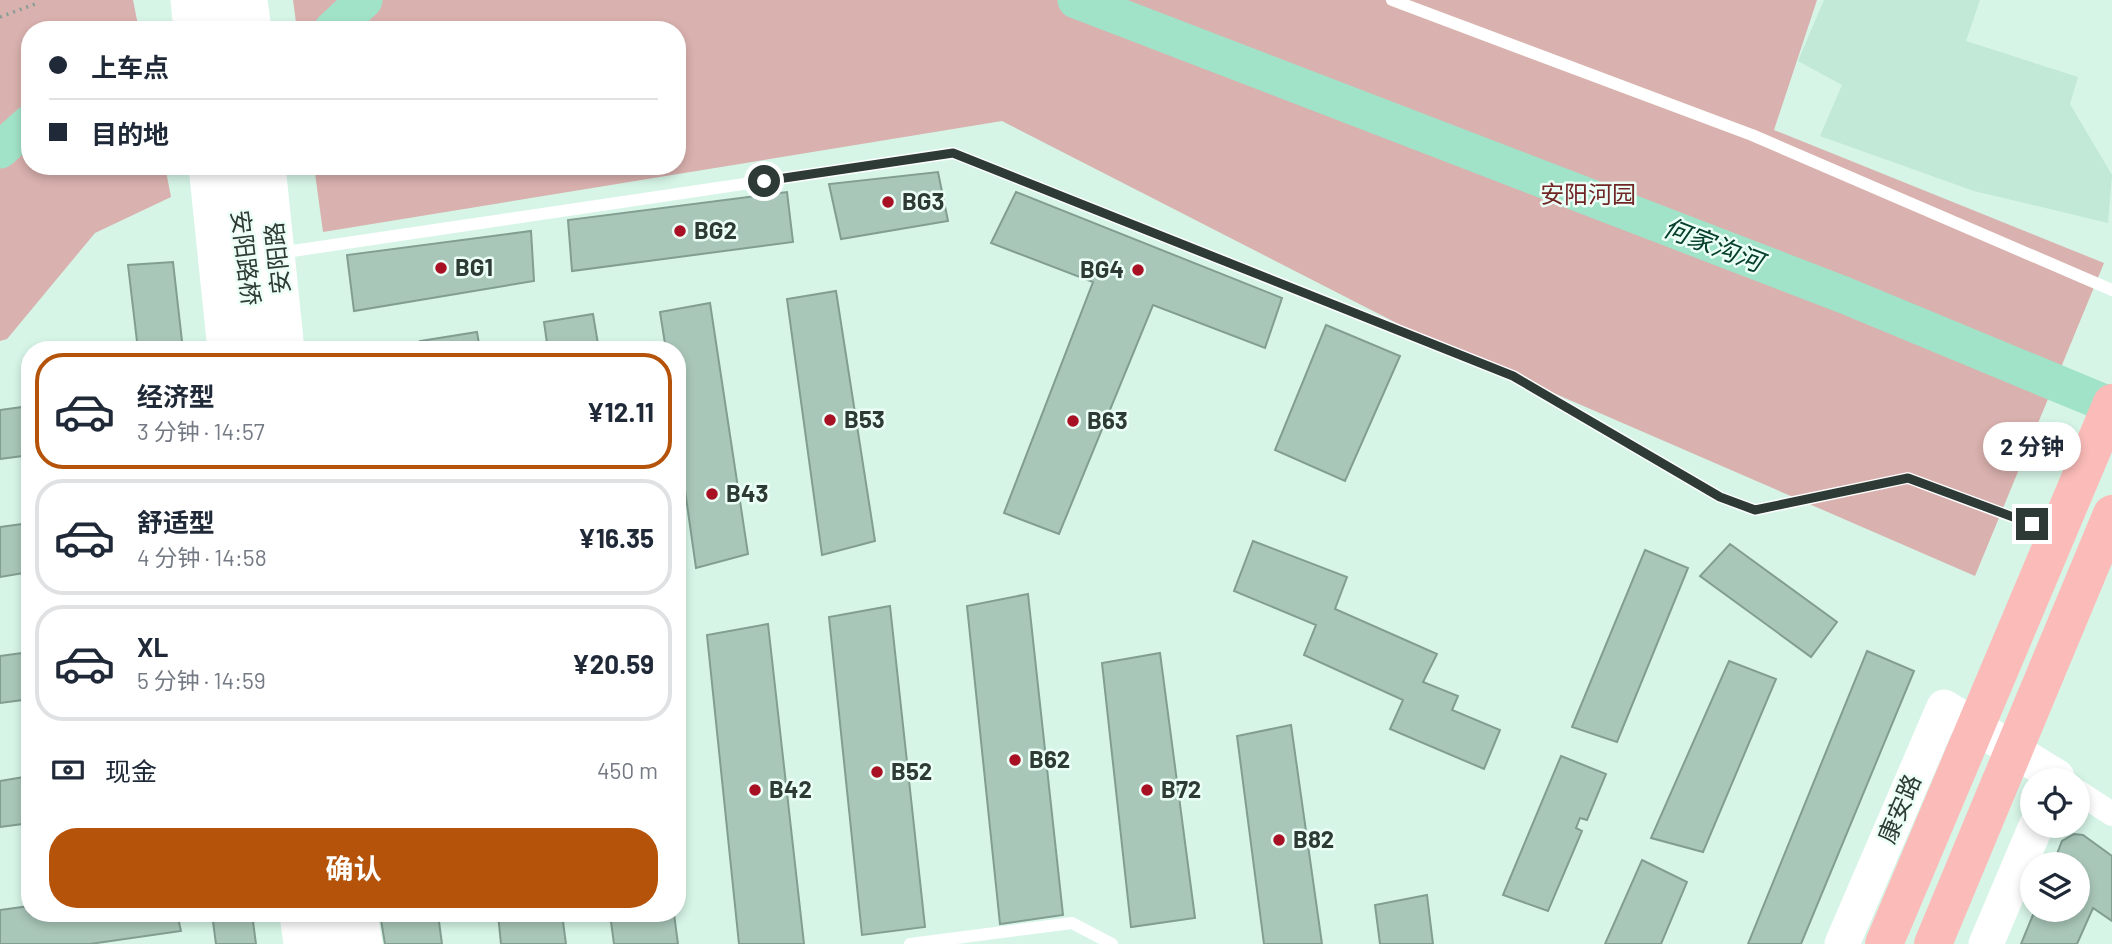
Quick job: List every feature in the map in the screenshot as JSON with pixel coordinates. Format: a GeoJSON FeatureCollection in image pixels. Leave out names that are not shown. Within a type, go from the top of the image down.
{"type":"FeatureCollection","features":[{"type":"Feature","properties":{"kind":"main road"},"geometry":{"type":"LineString","coordinates":[[188,0],[190,21]]}},
{"type":"Feature","properties":{"kind":"main road"},"geometry":{"type":"LineString","coordinates":[[216,0],[218,21]]}},
{"type":"Feature","properties":{"kind":"main road"},"geometry":{"type":"LineString","coordinates":[[250,0],[253,21]]}},
{"type":"Feature","properties":{"kind":"main road"},"geometry":{"type":"LineString","coordinates":[[216,175],[225,341]]}},
{"type":"Feature","properties":{"kind":"main road","name":"安阳路桥"},"geometry":{"type":"LineString","coordinates":[[217,175],[255,341]]}},
{"type":"Feature","properties":{"kind":"main road","name":"安阳路"},"geometry":{"type":"LineString","coordinates":[[269,175],[286,341]]}},
{"type":"Feature","properties":{"kind":"main road","name":"康安路"},"geometry":{"type":"LineString","coordinates":[[1884,944],[2112,403]]}},
{"type":"Feature","properties":{"kind":"main road"},"geometry":{"type":"LineString","coordinates":[[1933,944],[2104,554],[2112,513]]}},
{"type":"Feature","properties":{"kind":"main road","name":"康安路"},"geometry":{"type":"LineString","coordinates":[[1842,944],[1944,707],[2041,768]]}},
{"type":"Feature","properties":{"kind":"main road"},"geometry":{"type":"LineString","coordinates":[[1986,944],[2031,838]]}},
{"type":"Feature","properties":{"kind":"main road"},"geometry":{"type":"LineString","coordinates":[[298,922],[301,944]]}},
{"type":"Feature","properties":{"kind":"main road"},"geometry":{"type":"LineString","coordinates":[[332,922],[335,944]]}},
{"type":"Feature","properties":{"kind":"main road"},"geometry":{"type":"LineString","coordinates":[[361,922],[365,944]]}},
{"type":"Feature","properties":{"kind":"street"},"geometry":{"type":"LineString","coordinates":[[2090,800],[2112,814]]}},
{"type":"Feature","properties":{"kind":"lane"},"geometry":{"type":"LineString","coordinates":[[1392,0],[1752,135],[2112,290]]}},
{"type":"Feature","properties":{"kind":"lane"},"geometry":{"type":"LineString","coordinates":[[277,253],[953,153],[1513,376],[1720,497],[1755,510],[1908,478],[2056,533]]}},
{"type":"Feature","properties":{"kind":"lane"},"geometry":{"type":"LineString","coordinates":[[910,944],[1072,923],[1112,944]]}},
{"type":"Feature","properties":{"kind":"path"},"geometry":{"type":"LineString","coordinates":[[0,18],[35,4]]}},
{"type":"Feature","properties":{"kind":"shaded area"},"geometry":{"type":"Polygon","coordinates":[[[1824,0],[1980,0],[1966,41],[2078,77],[2070,104],[2112,175],[2108,223],[1974,191],[1820,136],[1842,85],[1798,61],[1824,0]]]}},
{"type":"Feature","properties":{"kind":"green space"},"geometry":{"type":"Polygon","coordinates":[[[0,0],[133,0],[137,21],[21,21],[21,175],[167,175],[171,197],[95,233],[7,339],[0,341],[0,0]]]}},
{"type":"Feature","properties":{"kind":"green space","name":"安阳河园"},"geometry":{"type":"Polygon","coordinates":[[[293,0],[1817,0],[1774,130],[2104,263],[1975,576],[1420,335],[1002,121],[686,173],[686,21],[296,21],[293,0]]]}},
{"type":"Feature","properties":{"kind":"green space","name":"安阳河园"},"geometry":{"type":"Polygon","coordinates":[[[315,175],[672,175],[323,232],[315,175]]]}},
{"type":"Feature","properties":{"kind":"building","name":"BG3"},"geometry":{"type":"Polygon","coordinates":[[[938,172],[948,221],[841,239],[829,184],[938,172]]]}},
{"type":"Feature","properties":{"kind":"building","name":"BG2"},"geometry":{"type":"Polygon","coordinates":[[[787,192],[793,242],[572,271],[568,220],[787,192]]]}},
{"type":"Feature","properties":{"kind":"building"},"geometry":{"type":"Polygon","coordinates":[[[1016,192],[1282,298],[1265,348],[1153,305],[1059,534],[1004,513],[1093,282],[991,243],[1016,192]]]}},
{"type":"Feature","properties":{"kind":"building","name":"BG1"},"geometry":{"type":"Polygon","coordinates":[[[531,231],[534,281],[354,311],[347,255],[531,231]]]}},
{"type":"Feature","properties":{"kind":"building"},"geometry":{"type":"Polygon","coordinates":[[[173,262],[182,341],[137,341],[128,265],[173,262]]]}},
{"type":"Feature","properties":{"kind":"building","name":"B53"},"geometry":{"type":"Polygon","coordinates":[[[836,291],[875,541],[822,555],[787,299],[836,291]]]}},
{"type":"Feature","properties":{"kind":"building","name":"B43"},"geometry":{"type":"Polygon","coordinates":[[[710,303],[748,554],[696,568],[686,497],[686,341],[665,341],[660,312],[710,303]]]}},
{"type":"Feature","properties":{"kind":"building"},"geometry":{"type":"Polygon","coordinates":[[[593,314],[598,341],[547,341],[544,322],[593,314]]]}},
{"type":"Feature","properties":{"kind":"building"},"geometry":{"type":"Polygon","coordinates":[[[1326,325],[1400,356],[1345,481],[1275,450],[1326,325]]]}},
{"type":"Feature","properties":{"kind":"building"},"geometry":{"type":"Polygon","coordinates":[[[477,332],[478,341],[420,341],[477,332]]]}},
{"type":"Feature","properties":{"kind":"building"},"geometry":{"type":"Polygon","coordinates":[[[21,407],[21,456],[0,459],[0,410],[21,407]]]}},
{"type":"Feature","properties":{"kind":"building"},"geometry":{"type":"Polygon","coordinates":[[[21,524],[21,574],[0,577],[0,527],[21,524]]]}},
{"type":"Feature","properties":{"kind":"building"},"geometry":{"type":"Polygon","coordinates":[[[1253,541],[1347,577],[1335,609],[1437,654],[1423,682],[1458,696],[1452,710],[1500,730],[1484,769],[1390,729],[1403,700],[1304,655],[1316,625],[1234,591],[1253,541]]]}},
{"type":"Feature","properties":{"kind":"building"},"geometry":{"type":"Polygon","coordinates":[[[1730,544],[1837,622],[1811,657],[1700,576],[1730,544]]]}},
{"type":"Feature","properties":{"kind":"building"},"geometry":{"type":"Polygon","coordinates":[[[1645,550],[1688,568],[1617,742],[1572,727],[1645,550]]]}},
{"type":"Feature","properties":{"kind":"building","name":"B62"},"geometry":{"type":"Polygon","coordinates":[[[1028,594],[1063,915],[1000,924],[967,606],[1028,594]]]}},
{"type":"Feature","properties":{"kind":"building","name":"B52"},"geometry":{"type":"Polygon","coordinates":[[[890,606],[925,927],[862,935],[829,617],[890,606]]]}},
{"type":"Feature","properties":{"kind":"building","name":"B42"},"geometry":{"type":"Polygon","coordinates":[[[768,624],[804,944],[739,944],[707,635],[768,624]]]}},
{"type":"Feature","properties":{"kind":"building"},"geometry":{"type":"Polygon","coordinates":[[[1867,651],[1914,671],[1801,944],[1748,944],[1867,651]]]}},
{"type":"Feature","properties":{"kind":"building"},"geometry":{"type":"Polygon","coordinates":[[[21,653],[21,700],[0,703],[0,656],[21,653]]]}},
{"type":"Feature","properties":{"kind":"building","name":"B72"},"geometry":{"type":"Polygon","coordinates":[[[1160,653],[1195,918],[1131,927],[1102,663],[1160,653]]]}},
{"type":"Feature","properties":{"kind":"building"},"geometry":{"type":"Polygon","coordinates":[[[1729,661],[1776,679],[1703,852],[1651,838],[1729,661]]]}},
{"type":"Feature","properties":{"kind":"building","name":"B82"},"geometry":{"type":"Polygon","coordinates":[[[1291,725],[1322,944],[1264,944],[1237,736],[1291,725]]]}},
{"type":"Feature","properties":{"kind":"building"},"geometry":{"type":"Polygon","coordinates":[[[1561,756],[1606,774],[1587,820],[1580,818],[1576,828],[1582,831],[1548,911],[1503,895],[1561,756]]]}},
{"type":"Feature","properties":{"kind":"building"},"geometry":{"type":"Polygon","coordinates":[[[21,778],[21,824],[0,827],[0,781],[21,778]]]}},
{"type":"Feature","properties":{"kind":"building"},"geometry":{"type":"Polygon","coordinates":[[[2067,838],[2087,838],[2112,856],[2112,921],[2093,908],[2090,915],[2090,852],[2058,852],[2062,841],[2067,838]]]}},
{"type":"Feature","properties":{"kind":"building"},"geometry":{"type":"Polygon","coordinates":[[[1642,860],[1687,882],[1661,944],[1605,944],[1642,860]]]}},
{"type":"Feature","properties":{"kind":"building"},"geometry":{"type":"Polygon","coordinates":[[[1427,895],[1433,944],[1380,944],[1375,905],[1427,895]]]}},
{"type":"Feature","properties":{"kind":"building"},"geometry":{"type":"Polygon","coordinates":[[[21,907],[21,922],[179,922],[181,931],[90,944],[0,944],[0,910],[21,907]]]}},
{"type":"Feature","properties":{"kind":"building"},"geometry":{"type":"Polygon","coordinates":[[[213,922],[253,922],[256,944],[216,944],[213,922]]]}},
{"type":"Feature","properties":{"kind":"building"},"geometry":{"type":"Polygon","coordinates":[[[381,922],[439,922],[442,944],[385,944],[381,922]]]}},
{"type":"Feature","properties":{"kind":"building"},"geometry":{"type":"Polygon","coordinates":[[[499,922],[563,922],[566,944],[501,944],[499,922]]]}},
{"type":"Feature","properties":{"kind":"building"},"geometry":{"type":"Polygon","coordinates":[[[611,922],[675,922],[678,944],[614,944],[611,922]]]}},
{"type":"Feature","properties":{"kind":"building"},"geometry":{"type":"Polygon","coordinates":[[[2030,922],[2087,922],[2077,944],[2021,944],[2030,922]]]}},
{"type":"Feature","properties":{"kind":"waterway","name":"何家沟河"},"geometry":{"type":"LineString","coordinates":[[342,21],[364,0]]}},
{"type":"Feature","properties":{"kind":"waterway","name":"何家沟河"},"geometry":{"type":"LineString","coordinates":[[1076,0],[1844,295],[2112,406]]}},
{"type":"Feature","properties":{"kind":"waterway","name":"何家沟河"},"geometry":{"type":"LineString","coordinates":[[0,150],[21,131]]}},
{"type":"Feature","properties":{"kind":"place","name":"BG3"},"geometry":{"type":"Point","coordinates":[888,202]}},
{"type":"Feature","properties":{"kind":"place","name":"BG2"},"geometry":{"type":"Point","coordinates":[680,231]}},
{"type":"Feature","properties":{"kind":"place","name":"BG1"},"geometry":{"type":"Point","coordinates":[441,268]}},
{"type":"Feature","properties":{"kind":"place","name":"BG4"},"geometry":{"type":"Point","coordinates":[1138,270]}},
{"type":"Feature","properties":{"kind":"place","name":"B53"},"geometry":{"type":"Point","coordinates":[830,420]}},
{"type":"Feature","properties":{"kind":"place","name":"B63"},"geometry":{"type":"Point","coordinates":[1073,421]}},
{"type":"Feature","properties":{"kind":"place","name":"B43"},"geometry":{"type":"Point","coordinates":[712,494]}},
{"type":"Feature","properties":{"kind":"place","name":"B62"},"geometry":{"type":"Point","coordinates":[1015,760]}},
{"type":"Feature","properties":{"kind":"place","name":"B52"},"geometry":{"type":"Point","coordinates":[877,772]}},
{"type":"Feature","properties":{"kind":"place","name":"B42"},"geometry":{"type":"Point","coordinates":[755,790]}},
{"type":"Feature","properties":{"kind":"place","name":"B72"},"geometry":{"type":"Point","coordinates":[1147,790]}},
{"type":"Feature","properties":{"kind":"place","name":"B82"},"geometry":{"type":"Point","coordinates":[1279,840]}},
{"type":"Feature","properties":{"kind":"route"},"geometry":{"type":"LineString","coordinates":[[764,181],[953,153],[1513,376],[1720,497],[1755,510],[1908,478],[2032,524]]}}]}
